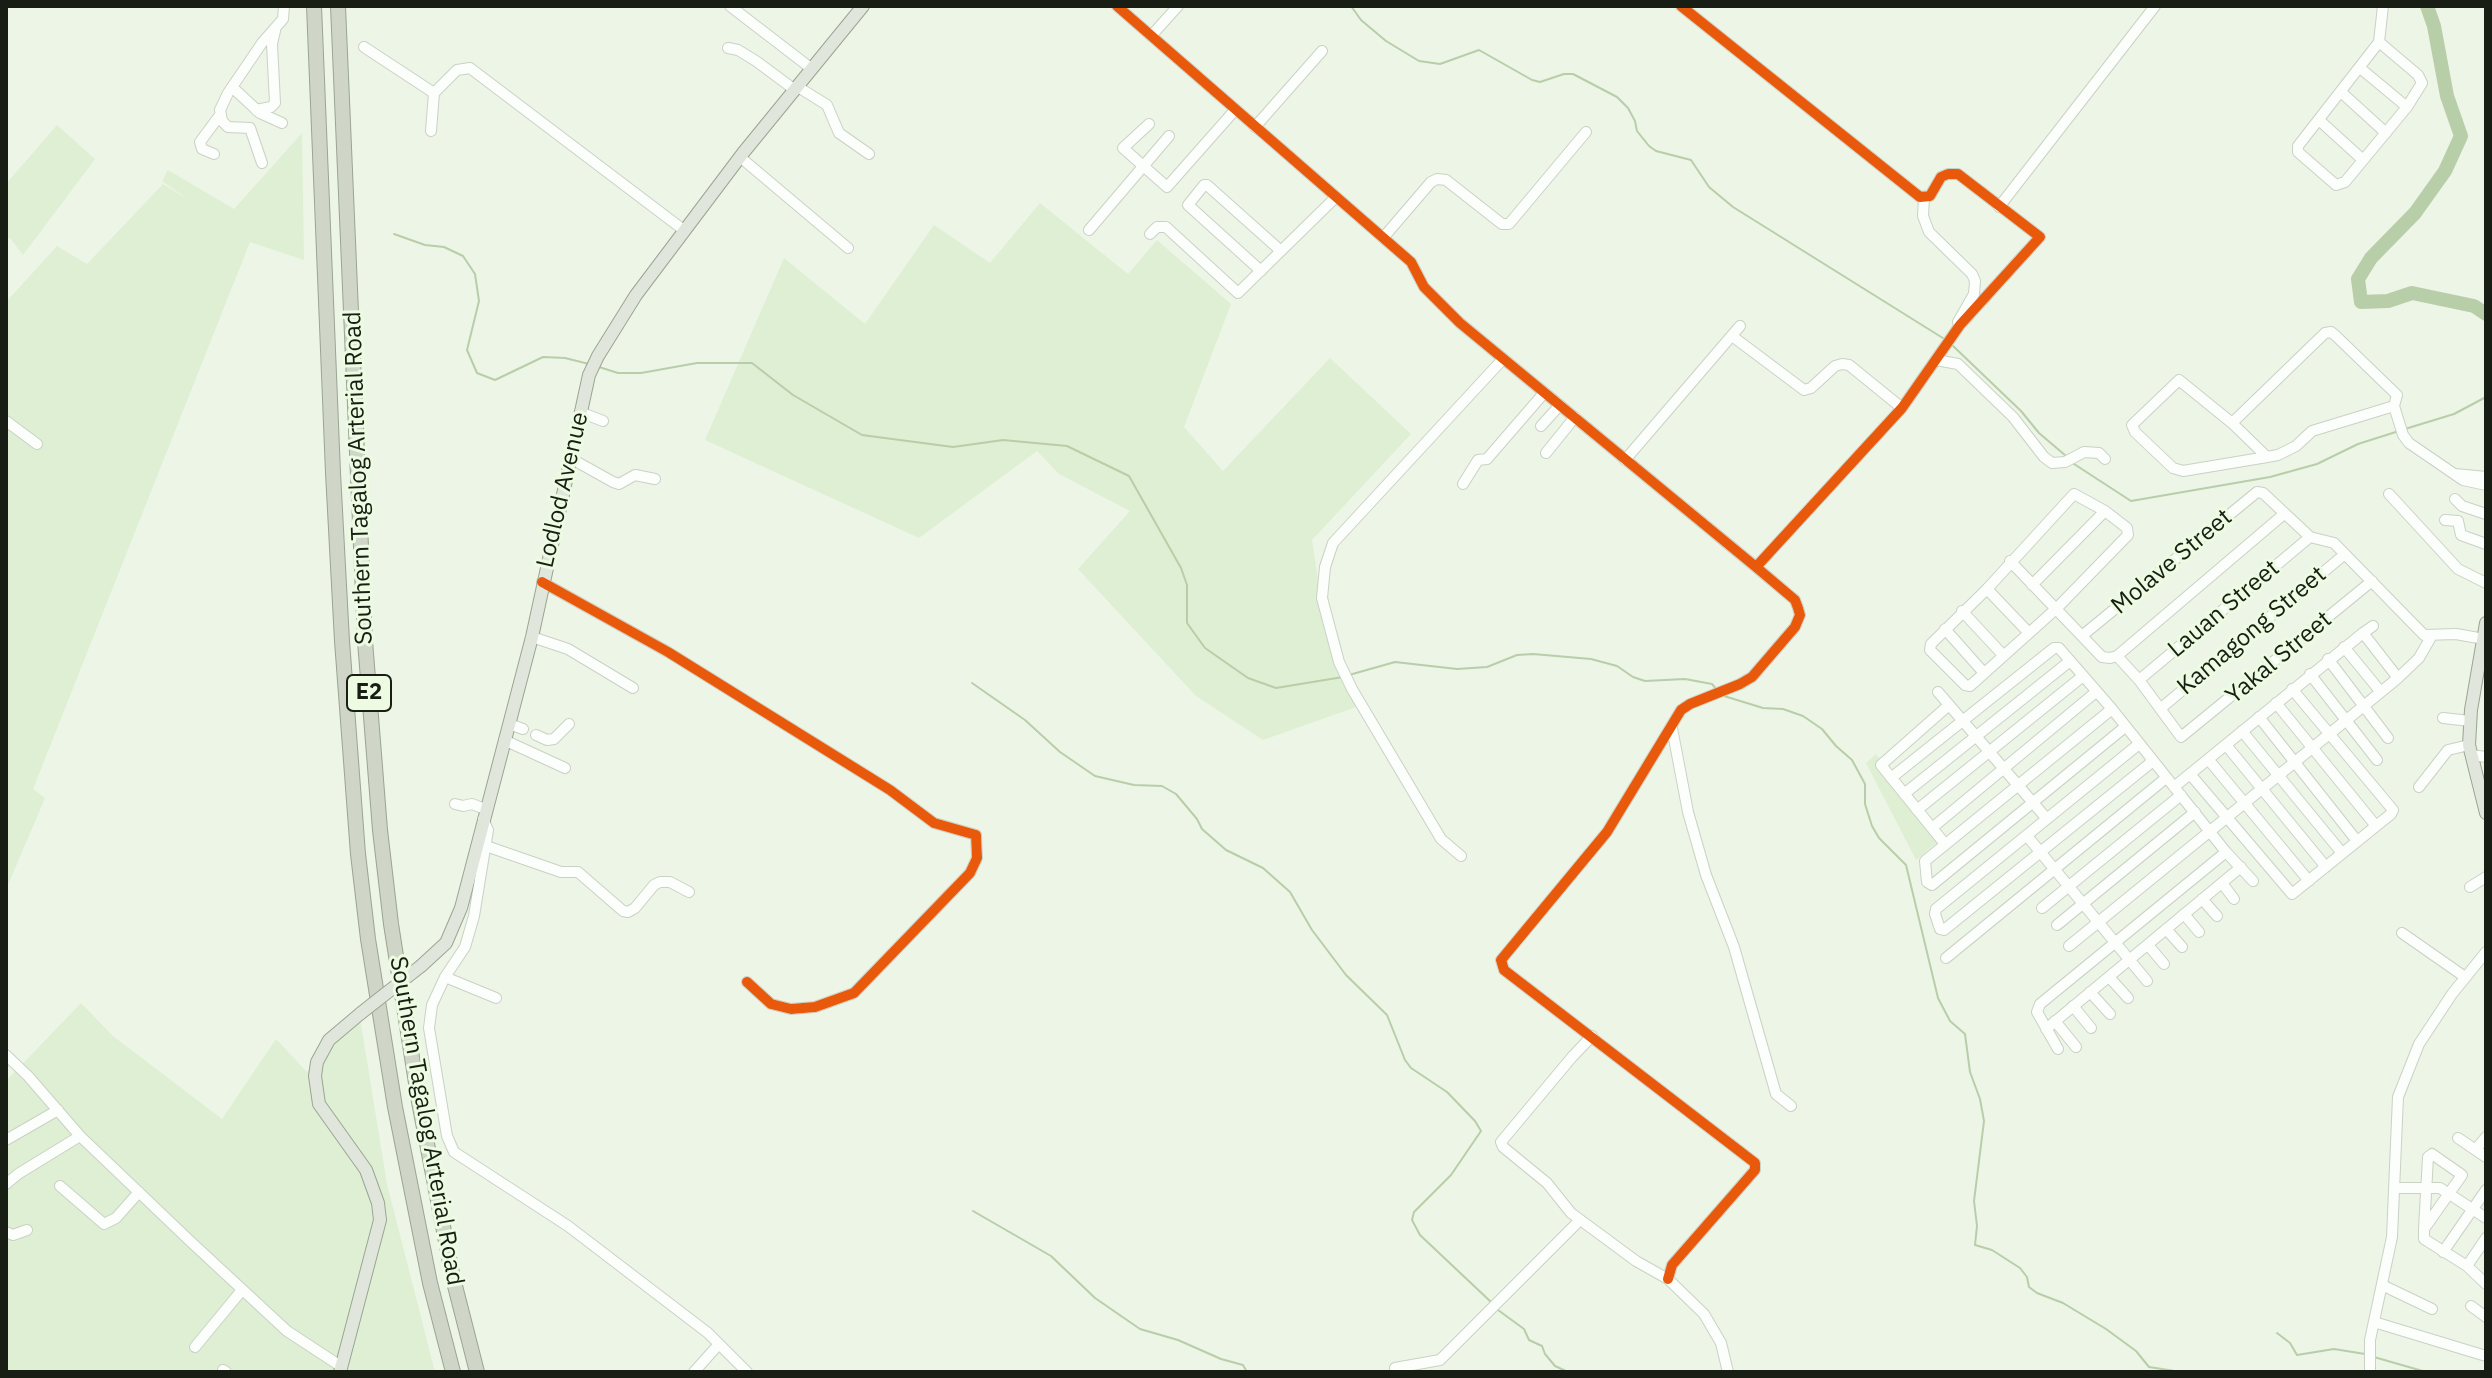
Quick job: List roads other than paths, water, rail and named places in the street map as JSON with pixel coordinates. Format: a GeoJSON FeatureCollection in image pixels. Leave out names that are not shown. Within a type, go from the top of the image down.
{"type":"FeatureCollection","features":[{"type":"Feature","properties":{"kind":"highway","name":"Southern Tagalog Arterial Road"},"geometry":{"type":"LineString","coordinates":[[314,6],[333,473],[358,854],[368,939],[395,1107],[430,1283],[453,1372]]}},
{"type":"Feature","properties":{"kind":"highway","name":"Southern Tagalog Arterial Road"},"geometry":{"type":"LineString","coordinates":[[338,6],[365,641],[380,830],[391,924],[419,1102],[453,1278],[477,1372]]}},
{"type":"Feature","properties":{"kind":"main road","name":"Lodlod Avenue"},"geometry":{"type":"LineString","coordinates":[[341,1369],[380,1220],[378,1203],[366,1170],[319,1104],[315,1076],[317,1062],[329,1040],[421,966],[446,943],[453,932],[532,637],[580,412],[589,375],[598,356],[636,295],[740,157],[863,6]]}},
{"type":"Feature","properties":{"kind":"main road"},"geometry":{"type":"LineString","coordinates":[[2486,623],[2470,721],[2470,750],[2486,813]]}},
{"type":"Feature","properties":{"kind":"street"},"geometry":{"type":"LineString","coordinates":[[214,154],[202,149],[200,142],[220,115],[232,87],[283,19],[284,6]]}},
{"type":"Feature","properties":{"kind":"street"},"geometry":{"type":"LineString","coordinates":[[730,6],[772,34]]}},
{"type":"Feature","properties":{"kind":"street"},"geometry":{"type":"LineString","coordinates":[[739,6],[814,67]]}},
{"type":"Feature","properties":{"kind":"street"},"geometry":{"type":"LineString","coordinates":[[1117,6],[1411,262],[1424,287],[1460,323],[1795,600],[1800,615],[1795,627],[1752,677],[1681,710],[1607,832],[1501,960],[1504,970],[1755,1163],[1755,1170],[1672,1265],[1668,1279]]}},
{"type":"Feature","properties":{"kind":"street"},"geometry":{"type":"LineString","coordinates":[[1151,36],[1178,6]]}},
{"type":"Feature","properties":{"kind":"street"},"geometry":{"type":"LineString","coordinates":[[1681,6],[1920,197],[1930,196],[1941,177],[1958,174],[2040,237],[1947,343]]}},
{"type":"Feature","properties":{"kind":"street"},"geometry":{"type":"LineString","coordinates":[[1999,207],[2155,6]]}},
{"type":"Feature","properties":{"kind":"street"},"geometry":{"type":"LineString","coordinates":[[2379,42],[2422,79],[2419,89],[2345,182],[2336,185],[2298,152],[2298,146],[2379,42],[2383,6]]}},
{"type":"Feature","properties":{"kind":"street"},"geometry":{"type":"LineString","coordinates":[[256,110],[275,103],[272,44],[276,27]]}},
{"type":"Feature","properties":{"kind":"street"},"geometry":{"type":"LineString","coordinates":[[364,47],[434,93]]}},
{"type":"Feature","properties":{"kind":"street"},"geometry":{"type":"LineString","coordinates":[[728,48],[738,50],[827,105],[839,133],[869,154]]}},
{"type":"Feature","properties":{"kind":"street"},"geometry":{"type":"LineString","coordinates":[[1255,127],[1322,51]]}},
{"type":"Feature","properties":{"kind":"street"},"geometry":{"type":"LineString","coordinates":[[431,131],[434,93],[457,70],[470,68],[685,231]]}},
{"type":"Feature","properties":{"kind":"street"},"geometry":{"type":"LineString","coordinates":[[2360,68],[2407,107]]}},
{"type":"Feature","properties":{"kind":"street"},"geometry":{"type":"LineString","coordinates":[[232,87],[273,123]]}},
{"type":"Feature","properties":{"kind":"street"},"geometry":{"type":"LineString","coordinates":[[2341,92],[2386,133]]}},
{"type":"Feature","properties":{"kind":"street"},"geometry":{"type":"LineString","coordinates":[[1149,124],[1123,148],[1164,186],[1169,186],[1235,110]]}},
{"type":"Feature","properties":{"kind":"street"},"geometry":{"type":"LineString","coordinates":[[220,115],[228,127],[250,128],[262,163]]}},
{"type":"Feature","properties":{"kind":"street"},"geometry":{"type":"LineString","coordinates":[[2319,120],[2363,160]]}},
{"type":"Feature","properties":{"kind":"street"},"geometry":{"type":"LineString","coordinates":[[1383,238],[1431,182],[1437,179],[1446,180],[1502,224],[1509,224],[1586,132]]}},
{"type":"Feature","properties":{"kind":"street"},"geometry":{"type":"LineString","coordinates":[[1089,230],[1169,136]]}},
{"type":"Feature","properties":{"kind":"street"},"geometry":{"type":"LineString","coordinates":[[740,157],[848,248]]}},
{"type":"Feature","properties":{"kind":"street"},"geometry":{"type":"LineString","coordinates":[[1261,271],[1188,205],[1204,185],[1281,251]]}},
{"type":"Feature","properties":{"kind":"street"},"geometry":{"type":"LineString","coordinates":[[1150,234],[1157,227],[1166,227],[1235,292],[1240,291],[1336,197]]}},
{"type":"Feature","properties":{"kind":"street"},"geometry":{"type":"LineString","coordinates":[[1756,567],[1902,408],[1947,343],[1974,294],[1972,274],[1929,232],[1923,216],[1924,198]]}},
{"type":"Feature","properties":{"kind":"street"},"geometry":{"type":"LineString","coordinates":[[1625,460],[1740,326]]}},
{"type":"Feature","properties":{"kind":"street"},"geometry":{"type":"LineString","coordinates":[[2232,423],[2318,337],[2331,332],[2397,395],[2394,406],[2409,443],[2463,480],[2486,485]]}},
{"type":"Feature","properties":{"kind":"street"},"geometry":{"type":"LineString","coordinates":[[1732,336],[1799,388],[1811,388],[1835,366],[1849,365],[1902,408]]}},
{"type":"Feature","properties":{"kind":"street"},"geometry":{"type":"LineString","coordinates":[[1461,856],[1441,839],[1352,689],[1339,662],[1322,598],[1325,567],[1333,543],[1503,359]]}},
{"type":"Feature","properties":{"kind":"street"},"geometry":{"type":"LineString","coordinates":[[1936,360],[1958,364],[2013,417],[2052,463],[2065,462],[2084,452],[2099,453],[2105,459]]}},
{"type":"Feature","properties":{"kind":"street"},"geometry":{"type":"LineString","coordinates":[[2267,457],[2232,423],[2179,380],[2132,425],[2135,432],[2178,471],[2267,457],[2287,451],[2312,431],[2326,425],[2394,406]]}},
{"type":"Feature","properties":{"kind":"street"},"geometry":{"type":"LineString","coordinates":[[1463,484],[1478,460],[1487,459],[1544,393]]}},
{"type":"Feature","properties":{"kind":"street"},"geometry":{"type":"LineString","coordinates":[[1541,426],[1560,405]]}},
{"type":"Feature","properties":{"kind":"street"},"geometry":{"type":"LineString","coordinates":[[580,412],[603,421]]}},
{"type":"Feature","properties":{"kind":"street"},"geometry":{"type":"LineString","coordinates":[[1546,453],[1575,417]]}},
{"type":"Feature","properties":{"kind":"street"},"geometry":{"type":"LineString","coordinates":[[6,421],[37,444]]}},
{"type":"Feature","properties":{"kind":"street"},"geometry":{"type":"LineString","coordinates":[[570,458],[619,484],[635,475],[655,479]]}},
{"type":"Feature","properties":{"kind":"street"},"geometry":{"type":"LineString","coordinates":[[2455,474],[2486,477]]}},
{"type":"Feature","properties":{"kind":"street","name":"Molave Street"},"geometry":{"type":"LineString","coordinates":[[2083,635],[2251,495],[2263,493],[2284,514]]}},
{"type":"Feature","properties":{"kind":"street"},"geometry":{"type":"LineString","coordinates":[[2074,494],[2105,511],[2127,528],[2128,535],[2057,608],[1970,686],[1965,685],[1930,650],[1931,644],[1987,589],[2074,494]]}},
{"type":"Feature","properties":{"kind":"street"},"geometry":{"type":"LineString","coordinates":[[2389,494],[2458,569],[2486,583]]}},
{"type":"Feature","properties":{"kind":"street"},"geometry":{"type":"LineString","coordinates":[[2455,499],[2462,506],[2486,514]]}},
{"type":"Feature","properties":{"kind":"street"},"geometry":{"type":"LineString","coordinates":[[2032,585],[2105,511]]}},
{"type":"Feature","properties":{"kind":"street"},"geometry":{"type":"LineString","coordinates":[[2010,561],[2107,659],[2117,656],[2284,514],[2310,537],[2334,543],[2417,630],[2431,637],[2456,634],[2484,639]]}},
{"type":"Feature","properties":{"kind":"street"},"geometry":{"type":"LineString","coordinates":[[2445,520],[2458,521],[2461,535],[2486,544]]}},
{"type":"Feature","properties":{"kind":"street","name":"Lauan Street"},"geometry":{"type":"LineString","coordinates":[[2139,680],[2310,537]]}},
{"type":"Feature","properties":{"kind":"street","name":"Kamagong Street"},"geometry":{"type":"LineString","coordinates":[[2160,709],[2345,554]]}},
{"type":"Feature","properties":{"kind":"street","name":"Yakal Street"},"geometry":{"type":"LineString","coordinates":[[2160,709],[2177,735],[2186,735],[2372,581]]}},
{"type":"Feature","properties":{"kind":"street"},"geometry":{"type":"LineString","coordinates":[[542,582],[668,652],[890,790],[934,823],[953,830],[972,831],[976,835],[977,858],[970,873],[854,993],[815,1007],[791,1009],[771,1004],[747,982]]}},
{"type":"Feature","properties":{"kind":"street"},"geometry":{"type":"LineString","coordinates":[[1987,589],[2028,632]]}},
{"type":"Feature","properties":{"kind":"street"},"geometry":{"type":"LineString","coordinates":[[1962,611],[2003,655]]}},
{"type":"Feature","properties":{"kind":"street"},"geometry":{"type":"LineString","coordinates":[[2042,908],[2178,791],[2190,774],[2328,659],[2373,626]]}},
{"type":"Feature","properties":{"kind":"street"},"geometry":{"type":"LineString","coordinates":[[1945,629],[1984,673]]}},
{"type":"Feature","properties":{"kind":"street"},"geometry":{"type":"LineString","coordinates":[[2363,633],[2398,678]]}},
{"type":"Feature","properties":{"kind":"street"},"geometry":{"type":"LineString","coordinates":[[532,637],[568,649],[633,688]]}},
{"type":"Feature","properties":{"kind":"street"},"geometry":{"type":"LineString","coordinates":[[2069,946],[2398,678],[2419,658],[2431,637]]}},
{"type":"Feature","properties":{"kind":"street"},"geometry":{"type":"LineString","coordinates":[[2344,647],[2380,691]]}},
{"type":"Feature","properties":{"kind":"street"},"geometry":{"type":"LineString","coordinates":[[1891,778],[2054,648],[2059,648],[2253,881]]}},
{"type":"Feature","properties":{"kind":"street"},"geometry":{"type":"LineString","coordinates":[[2117,656],[2160,709]]}},
{"type":"Feature","properties":{"kind":"street"},"geometry":{"type":"LineString","coordinates":[[2328,659],[2388,738]]}},
{"type":"Feature","properties":{"kind":"street"},"geometry":{"type":"LineString","coordinates":[[1904,794],[2070,661]]}},
{"type":"Feature","properties":{"kind":"street"},"geometry":{"type":"LineString","coordinates":[[2310,674],[2377,760]]}},
{"type":"Feature","properties":{"kind":"street"},"geometry":{"type":"LineString","coordinates":[[1917,810],[2083,676]]}},
{"type":"Feature","properties":{"kind":"street"},"geometry":{"type":"LineString","coordinates":[[2190,774],[2292,894],[2376,826],[2393,810],[2292,689]]}},
{"type":"Feature","properties":{"kind":"street"},"geometry":{"type":"LineString","coordinates":[[1938,692],[2047,819]]}},
{"type":"Feature","properties":{"kind":"street"},"geometry":{"type":"LineString","coordinates":[[1932,828],[2096,692]]}},
{"type":"Feature","properties":{"kind":"street"},"geometry":{"type":"LineString","coordinates":[[2276,703],[2376,826]]}},
{"type":"Feature","properties":{"kind":"street"},"geometry":{"type":"LineString","coordinates":[[1945,844],[1881,765],[1949,705]]}},
{"type":"Feature","properties":{"kind":"street"},"geometry":{"type":"LineString","coordinates":[[2112,709],[1924,864],[1929,885],[2125,727]]}},
{"type":"Feature","properties":{"kind":"street"},"geometry":{"type":"LineString","coordinates":[[2259,717],[2357,841]]}},
{"type":"Feature","properties":{"kind":"street"},"geometry":{"type":"LineString","coordinates":[[2443,718],[2470,721]]}},
{"type":"Feature","properties":{"kind":"street"},"geometry":{"type":"LineString","coordinates":[[509,724],[523,729]]}},
{"type":"Feature","properties":{"kind":"street"},"geometry":{"type":"LineString","coordinates":[[536,735],[547,740],[554,739],[569,724]]}},
{"type":"Feature","properties":{"kind":"street"},"geometry":{"type":"LineString","coordinates":[[1672,728],[1688,812],[1706,875],[1734,947],[1776,1094],[1791,1106]]}},
{"type":"Feature","properties":{"kind":"street"},"geometry":{"type":"LineString","coordinates":[[2242,731],[2342,853]]}},
{"type":"Feature","properties":{"kind":"street"},"geometry":{"type":"LineString","coordinates":[[504,740],[565,768]]}},
{"type":"Feature","properties":{"kind":"street"},"geometry":{"type":"LineString","coordinates":[[2139,744],[1936,909],[1940,929],[1944,930],[2153,761]]}},
{"type":"Feature","properties":{"kind":"street"},"geometry":{"type":"LineString","coordinates":[[2226,745],[2326,867]]}},
{"type":"Feature","properties":{"kind":"street"},"geometry":{"type":"LineString","coordinates":[[2419,787],[2448,750],[2470,750],[2486,757]]}},
{"type":"Feature","properties":{"kind":"street"},"geometry":{"type":"LineString","coordinates":[[2208,759],[2309,881]]}},
{"type":"Feature","properties":{"kind":"street"},"geometry":{"type":"LineString","coordinates":[[1946,958],[2166,778]]}},
{"type":"Feature","properties":{"kind":"street"},"geometry":{"type":"LineString","coordinates":[[455,804],[470,804],[484,814],[488,830],[469,936],[432,1005],[429,1028],[447,1136],[454,1152],[568,1226],[719,1344],[747,1372]]}},
{"type":"Feature","properties":{"kind":"street"},"geometry":{"type":"LineString","coordinates":[[2057,925],[2195,812]]}},
{"type":"Feature","properties":{"kind":"street"},"geometry":{"type":"LineString","coordinates":[[2027,836],[2147,981]]}},
{"type":"Feature","properties":{"kind":"street"},"geometry":{"type":"LineString","coordinates":[[486,846],[561,872],[578,872],[623,911],[635,908],[660,882],[670,882],[689,892]]}},
{"type":"Feature","properties":{"kind":"street"},"geometry":{"type":"LineString","coordinates":[[2058,1049],[2037,1012],[2040,1004],[2226,852]]}},
{"type":"Feature","properties":{"kind":"street"},"geometry":{"type":"LineString","coordinates":[[2046,1029],[2241,867]]}},
{"type":"Feature","properties":{"kind":"street"},"geometry":{"type":"LineString","coordinates":[[2470,887],[2486,877]]}},
{"type":"Feature","properties":{"kind":"street"},"geometry":{"type":"LineString","coordinates":[[2222,883],[2234,899]]}},
{"type":"Feature","properties":{"kind":"street"},"geometry":{"type":"LineString","coordinates":[[2202,899],[2217,916]]}},
{"type":"Feature","properties":{"kind":"street"},"geometry":{"type":"LineString","coordinates":[[2184,914],[2199,932]]}},
{"type":"Feature","properties":{"kind":"street"},"geometry":{"type":"LineString","coordinates":[[2166,929],[2182,947]]}},
{"type":"Feature","properties":{"kind":"street"},"geometry":{"type":"LineString","coordinates":[[2402,933],[2465,977]]}},
{"type":"Feature","properties":{"kind":"street"},"geometry":{"type":"LineString","coordinates":[[2148,945],[2164,964]]}},
{"type":"Feature","properties":{"kind":"street"},"geometry":{"type":"LineString","coordinates":[[2370,1361],[2374,1322],[2392,1237],[2396,1109],[2402,1084],[2419,1044],[2486,952]]}},
{"type":"Feature","properties":{"kind":"street"},"geometry":{"type":"LineString","coordinates":[[445,977],[496,998]]}},
{"type":"Feature","properties":{"kind":"street"},"geometry":{"type":"LineString","coordinates":[[2109,977],[2128,998]]}},
{"type":"Feature","properties":{"kind":"street"},"geometry":{"type":"LineString","coordinates":[[2090,992],[2110,1014]]}},
{"type":"Feature","properties":{"kind":"street"},"geometry":{"type":"LineString","coordinates":[[2073,1006],[2091,1028]]}},
{"type":"Feature","properties":{"kind":"street"},"geometry":{"type":"LineString","coordinates":[[2055,1021],[2076,1047]]}},
{"type":"Feature","properties":{"kind":"street"},"geometry":{"type":"LineString","coordinates":[[1592,1036],[1522,1114],[1501,1142],[1503,1147],[1547,1183],[1571,1213],[1636,1261],[1668,1279],[1704,1314],[1721,1343],[1728,1372]]}},
{"type":"Feature","properties":{"kind":"street"},"geometry":{"type":"LineString","coordinates":[[6,1055],[80,1136],[242,1290],[287,1331],[341,1369]]}},
{"type":"Feature","properties":{"kind":"street"},"geometry":{"type":"LineString","coordinates":[[6,1140],[58,1110]]}},
{"type":"Feature","properties":{"kind":"street"},"geometry":{"type":"LineString","coordinates":[[6,1184],[80,1136]]}},
{"type":"Feature","properties":{"kind":"street"},"geometry":{"type":"LineString","coordinates":[[2476,1149],[2486,1137]]}},
{"type":"Feature","properties":{"kind":"street"},"geometry":{"type":"LineString","coordinates":[[2458,1138],[2486,1157]]}},
{"type":"Feature","properties":{"kind":"street"},"geometry":{"type":"LineString","coordinates":[[2424,1229],[2462,1174],[2432,1154],[2428,1155],[2426,1187],[2424,1229],[2424,1239],[2467,1266],[2486,1284]]}},
{"type":"Feature","properties":{"kind":"street"},"geometry":{"type":"LineString","coordinates":[[60,1186],[104,1224],[116,1218],[139,1192]]}},
{"type":"Feature","properties":{"kind":"street"},"geometry":{"type":"LineString","coordinates":[[2395,1188],[2440,1188],[2486,1218]]}},
{"type":"Feature","properties":{"kind":"street"},"geometry":{"type":"LineString","coordinates":[[2443,1252],[2486,1190]]}},
{"type":"Feature","properties":{"kind":"street"},"geometry":{"type":"LineString","coordinates":[[1395,1368],[1440,1360],[1580,1220]]}},
{"type":"Feature","properties":{"kind":"street"},"geometry":{"type":"LineString","coordinates":[[6,1232],[17,1234],[27,1230]]}},
{"type":"Feature","properties":{"kind":"street"},"geometry":{"type":"LineString","coordinates":[[2467,1266],[2486,1238]]}},
{"type":"Feature","properties":{"kind":"street"},"geometry":{"type":"LineString","coordinates":[[2382,1285],[2432,1309]]}},
{"type":"Feature","properties":{"kind":"street"},"geometry":{"type":"LineString","coordinates":[[195,1347],[242,1290]]}},
{"type":"Feature","properties":{"kind":"street"},"geometry":{"type":"LineString","coordinates":[[2471,1306],[2486,1317]]}},
{"type":"Feature","properties":{"kind":"street"},"geometry":{"type":"LineString","coordinates":[[2374,1322],[2486,1356]]}},
{"type":"Feature","properties":{"kind":"street"},"geometry":{"type":"LineString","coordinates":[[694,1372],[719,1344]]}},
{"type":"Feature","properties":{"kind":"waterway"},"geometry":{"type":"LineString","coordinates":[[1351,6],[1361,20],[1386,41],[1419,61],[1440,64],[1479,50],[1532,80],[1540,82],[1573,74],[1617,97],[1628,108],[1637,131],[1649,146],[1656,151],[1691,160],[1709,187],[1733,207],[1946,340]]}},
{"type":"Feature","properties":{"kind":"waterway"},"geometry":{"type":"LineString","coordinates":[[2427,6],[2434,26],[2447,96],[2461,136],[2445,171],[2415,213],[2371,258],[2358,279],[2361,302],[2388,301],[2412,293],[2474,306],[2486,314]]}},
{"type":"Feature","properties":{"kind":"waterway"},"geometry":{"type":"LineString","coordinates":[[394,234],[425,245],[444,247],[463,256],[475,274],[479,301],[467,350],[477,373],[495,380],[543,357],[589,364]]}},
{"type":"Feature","properties":{"kind":"waterway"},"geometry":{"type":"LineString","coordinates":[[1951,344],[2066,456]]}},
{"type":"Feature","properties":{"kind":"waterway"},"geometry":{"type":"LineString","coordinates":[[599,367],[618,373],[641,373],[697,363],[752,363],[793,395],[862,435],[953,447],[1003,440],[1067,446],[1129,476],[1181,568],[1187,585],[1187,623],[1205,648],[1248,678],[1276,688],[1343,677]]}},
{"type":"Feature","properties":{"kind":"waterway"},"geometry":{"type":"LineString","coordinates":[[2405,429],[2454,414],[2486,397]]}},
{"type":"Feature","properties":{"kind":"waterway"},"geometry":{"type":"LineString","coordinates":[[2071,462],[2131,501],[2270,477],[2317,464],[2358,444],[2399,431]]}},
{"type":"Feature","properties":{"kind":"waterway"},"geometry":{"type":"LineString","coordinates":[[1349,675],[1395,662],[1457,669],[1487,667],[1517,655],[1533,654],[1591,659],[1617,666],[1645,681],[1685,679],[1712,684],[1717,690]]}},
{"type":"Feature","properties":{"kind":"waterway"},"geometry":{"type":"LineString","coordinates":[[972,683],[1025,720],[1060,752],[1095,776],[1134,785],[1162,786],[1176,794],[1202,829],[1226,850],[1263,868],[1290,892],[1312,930],[1346,975],[1387,1015],[1411,1068],[1447,1092],[1481,1131],[1451,1175],[1414,1212],[1412,1220],[1420,1235],[1491,1302]]}},
{"type":"Feature","properties":{"kind":"waterway"},"geometry":{"type":"LineString","coordinates":[[1724,696],[1763,708],[1783,709],[1803,716],[1822,729],[1852,760],[1865,784],[1865,804],[1872,826],[1879,838],[1906,865],[1938,998],[1950,1021],[1965,1034],[1970,1072],[1984,1121],[1974,1201],[1977,1226],[1975,1245],[1992,1250],[2020,1268],[2027,1277],[2029,1287],[2106,1329],[2136,1351],[2149,1367],[2181,1372]]}},
{"type":"Feature","properties":{"kind":"waterway"},"geometry":{"type":"LineString","coordinates":[[973,1211],[1051,1256],[1095,1298],[1140,1329],[1243,1365],[1247,1372]]}},
{"type":"Feature","properties":{"kind":"waterway"},"geometry":{"type":"LineString","coordinates":[[1498,1310],[1524,1329],[1529,1340],[1542,1346],[1555,1366],[1568,1372]]}},
{"type":"Feature","properties":{"kind":"waterway"},"geometry":{"type":"LineString","coordinates":[[2277,1333],[2290,1343],[2297,1355],[2334,1349],[2365,1354]]}},
{"type":"Feature","properties":{"kind":"waterway"},"geometry":{"type":"LineString","coordinates":[[2374,1357],[2426,1372]]}}]}
